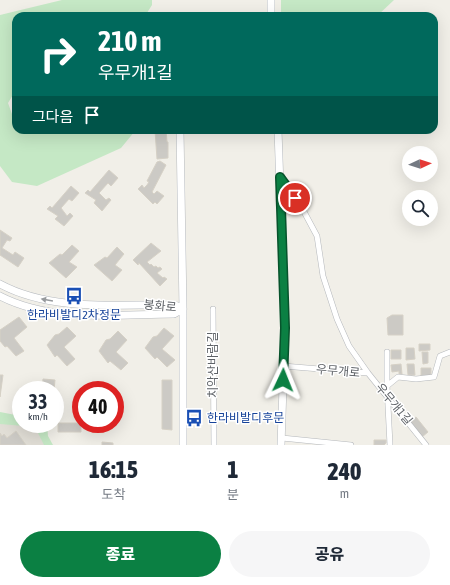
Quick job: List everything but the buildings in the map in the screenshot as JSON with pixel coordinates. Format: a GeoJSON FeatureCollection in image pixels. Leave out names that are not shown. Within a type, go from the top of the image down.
{"type":"FeatureCollection","features":[{"type":"Feature","properties":{"kind":"street"},"geometry":{"type":"LineString","coordinates":[[271,0],[271,12]]}},
{"type":"Feature","properties":{"kind":"street"},"geometry":{"type":"LineString","coordinates":[[180,134],[183,308],[183,445]]}},
{"type":"Feature","properties":{"kind":"street"},"geometry":{"type":"LineString","coordinates":[[278,134],[285,328],[281,442],[350,445]]}},
{"type":"Feature","properties":{"kind":"street","name":"우무개1길"},"geometry":{"type":"LineString","coordinates":[[280,177],[302,208],[318,236],[323,276],[337,319],[349,346],[368,374],[388,396],[426,445]]}},
{"type":"Feature","properties":{"kind":"street","name":"봉화로"},"geometry":{"type":"LineString","coordinates":[[0,284],[34,297],[69,303],[175,305],[183,308]]}},
{"type":"Feature","properties":{"kind":"street","name":"봉화로"},"geometry":{"type":"LineString","coordinates":[[0,296],[37,309],[71,314],[174,314],[183,308]]}},
{"type":"Feature","properties":{"kind":"street","name":"치악산바람길"},"geometry":{"type":"LineString","coordinates":[[213,309],[214,445]]}},
{"type":"Feature","properties":{"kind":"street"},"geometry":{"type":"LineString","coordinates":[[387,352],[390,445]]}},
{"type":"Feature","properties":{"kind":"street"},"geometry":{"type":"LineString","coordinates":[[387,386],[398,378],[416,379],[434,376],[440,356],[450,352]]}},
{"type":"Feature","properties":{"kind":"street","name":"우무개로"},"geometry":{"type":"LineString","coordinates":[[283,366],[368,374]]}},
{"type":"Feature","properties":{"kind":"shaded area"},"geometry":{"type":"Polygon","coordinates":[[[0,418],[12,421],[12,433],[46,433],[49,445],[0,445],[0,418]]]}},
{"type":"Feature","properties":{"kind":"green space"},"geometry":{"type":"Polygon","coordinates":[[[62,0],[152,0],[152,5],[148,12],[12,12],[62,0]]]}},
{"type":"Feature","properties":{"kind":"green space"},"geometry":{"type":"Polygon","coordinates":[[[281,0],[394,0],[381,12],[281,12],[281,0]]]}},
{"type":"Feature","properties":{"kind":"green space"},"geometry":{"type":"Polygon","coordinates":[[[12,12],[12,96],[8,103],[12,114],[12,134],[133,134],[121,148],[37,186],[12,182],[0,166],[0,15],[12,12]]]}},
{"type":"Feature","properties":{"kind":"green space"},"geometry":{"type":"Polygon","coordinates":[[[0,412],[12,414],[12,425],[0,424],[0,412]]]}},
{"type":"Feature","properties":{"kind":"green space"},"geometry":{"type":"Polygon","coordinates":[[[38,433],[48,433],[53,445],[44,445],[38,433]]]}},
{"type":"Feature","properties":{"kind":"place","name":"한라비발디2차정문"},"geometry":{"type":"Point","coordinates":[74,296]}},
{"type":"Feature","properties":{"kind":"place","name":"한라비발디후문"},"geometry":{"type":"Point","coordinates":[194,418]}},
{"type":"Feature","properties":{"kind":"route"},"geometry":{"type":"LineString","coordinates":[[283,380],[285,328],[280,177],[295,198]]}}]}
